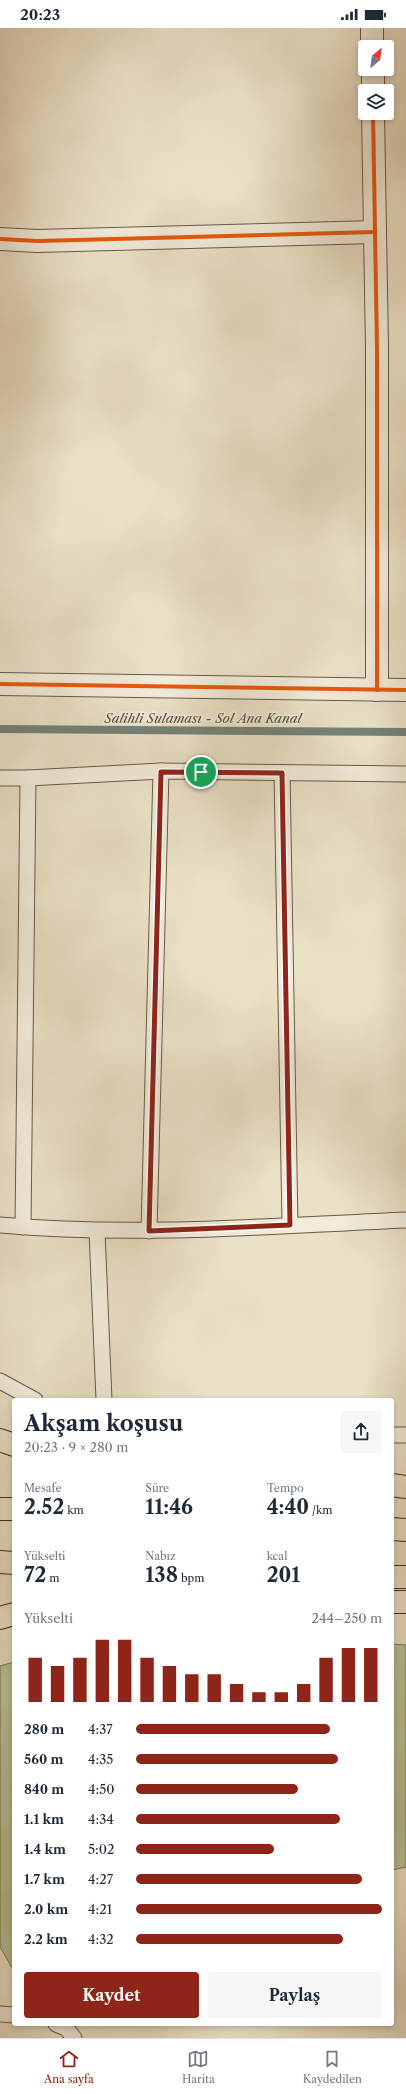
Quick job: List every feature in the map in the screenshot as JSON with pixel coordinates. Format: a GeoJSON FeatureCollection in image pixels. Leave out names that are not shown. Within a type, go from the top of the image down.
{"type":"FeatureCollection","features":[{"type":"Feature","properties":{"kind":"highway"},"geometry":{"type":"LineString","coordinates":[[0,1440],[12,1444]]}},
{"type":"Feature","properties":{"kind":"highway"},"geometry":{"type":"LineString","coordinates":[[394,1486],[406,1487]]}},
{"type":"Feature","properties":{"kind":"highway"},"geometry":{"type":"LineString","coordinates":[[0,1509],[12,1509]]}},
{"type":"Feature","properties":{"kind":"highway"},"geometry":{"type":"LineString","coordinates":[[394,1529],[406,1530]]}},
{"type":"Feature","properties":{"kind":"highway"},"geometry":{"type":"LineString","coordinates":[[0,1562],[12,1562]]}},
{"type":"Feature","properties":{"kind":"highway"},"geometry":{"type":"LineString","coordinates":[[394,1576],[406,1577]]}},
{"type":"Feature","properties":{"kind":"highway"},"geometry":{"type":"LineString","coordinates":[[394,1602],[406,1602]]}},
{"type":"Feature","properties":{"kind":"highway"},"geometry":{"type":"LineString","coordinates":[[0,1618],[12,1615]]}},
{"type":"Feature","properties":{"kind":"street"},"geometry":{"type":"LineString","coordinates":[[372,28],[372,40]]}},
{"type":"Feature","properties":{"kind":"street"},"geometry":{"type":"LineString","coordinates":[[373,120],[377,690]]}},
{"type":"Feature","properties":{"kind":"street"},"geometry":{"type":"LineString","coordinates":[[0,239],[37,241],[375,232]]}},
{"type":"Feature","properties":{"kind":"street"},"geometry":{"type":"LineString","coordinates":[[0,684],[406,690]]}},
{"type":"Feature","properties":{"kind":"lane"},"geometry":{"type":"LineString","coordinates":[[149,1231],[161,772]]}},
{"type":"Feature","properties":{"kind":"lane"},"geometry":{"type":"LineString","coordinates":[[0,778],[161,772],[406,774]]}},
{"type":"Feature","properties":{"kind":"lane"},"geometry":{"type":"LineString","coordinates":[[282,773],[290,1225]]}},
{"type":"Feature","properties":{"kind":"lane"},"geometry":{"type":"LineString","coordinates":[[23,1227],[28,778]]}},
{"type":"Feature","properties":{"kind":"lane"},"geometry":{"type":"LineString","coordinates":[[0,1225],[97,1231],[149,1231],[406,1220]]}},
{"type":"Feature","properties":{"kind":"lane"},"geometry":{"type":"LineString","coordinates":[[97,1231],[104,1398]]}},
{"type":"Feature","properties":{"kind":"lane"},"geometry":{"type":"LineString","coordinates":[[0,1381],[31,1398]]}},
{"type":"Feature","properties":{"kind":"lane"},"geometry":{"type":"LineString","coordinates":[[394,1435],[406,1435]]}},
{"type":"Feature","properties":{"kind":"lane"},"geometry":{"type":"LineString","coordinates":[[0,2014],[12,2015]]}},
{"type":"Feature","properties":{"kind":"lane"},"geometry":{"type":"LineString","coordinates":[[61,2026],[66,2028],[74,2038]]}},
{"type":"Feature","properties":{"kind":"green space"},"geometry":{"type":"Polygon","coordinates":[[[394,1644],[406,1645],[406,1867],[394,1870],[394,1644]]]}},
{"type":"Feature","properties":{"kind":"green space"},"geometry":{"type":"Polygon","coordinates":[[[12,1663],[12,1968],[0,1947],[0,1666],[12,1663]]]}},
{"type":"Feature","properties":{"kind":"waterway","name":"Salihli Sulaması - Sol Ana Kanal"},"geometry":{"type":"LineString","coordinates":[[0,729],[406,732]]}},
{"type":"Feature","properties":{"kind":"cycle path"},"geometry":{"type":"LineString","coordinates":[[373,120],[377,348],[377,690]]}},
{"type":"Feature","properties":{"kind":"cycle path"},"geometry":{"type":"LineString","coordinates":[[0,239],[37,241],[375,232]]}},
{"type":"Feature","properties":{"kind":"cycle path"},"geometry":{"type":"LineString","coordinates":[[0,684],[406,690]]}},
{"type":"Feature","properties":{"kind":"route"},"geometry":{"type":"LineString","coordinates":[[161,772],[201,772],[282,773],[290,1225],[149,1231],[161,772]]}}]}
